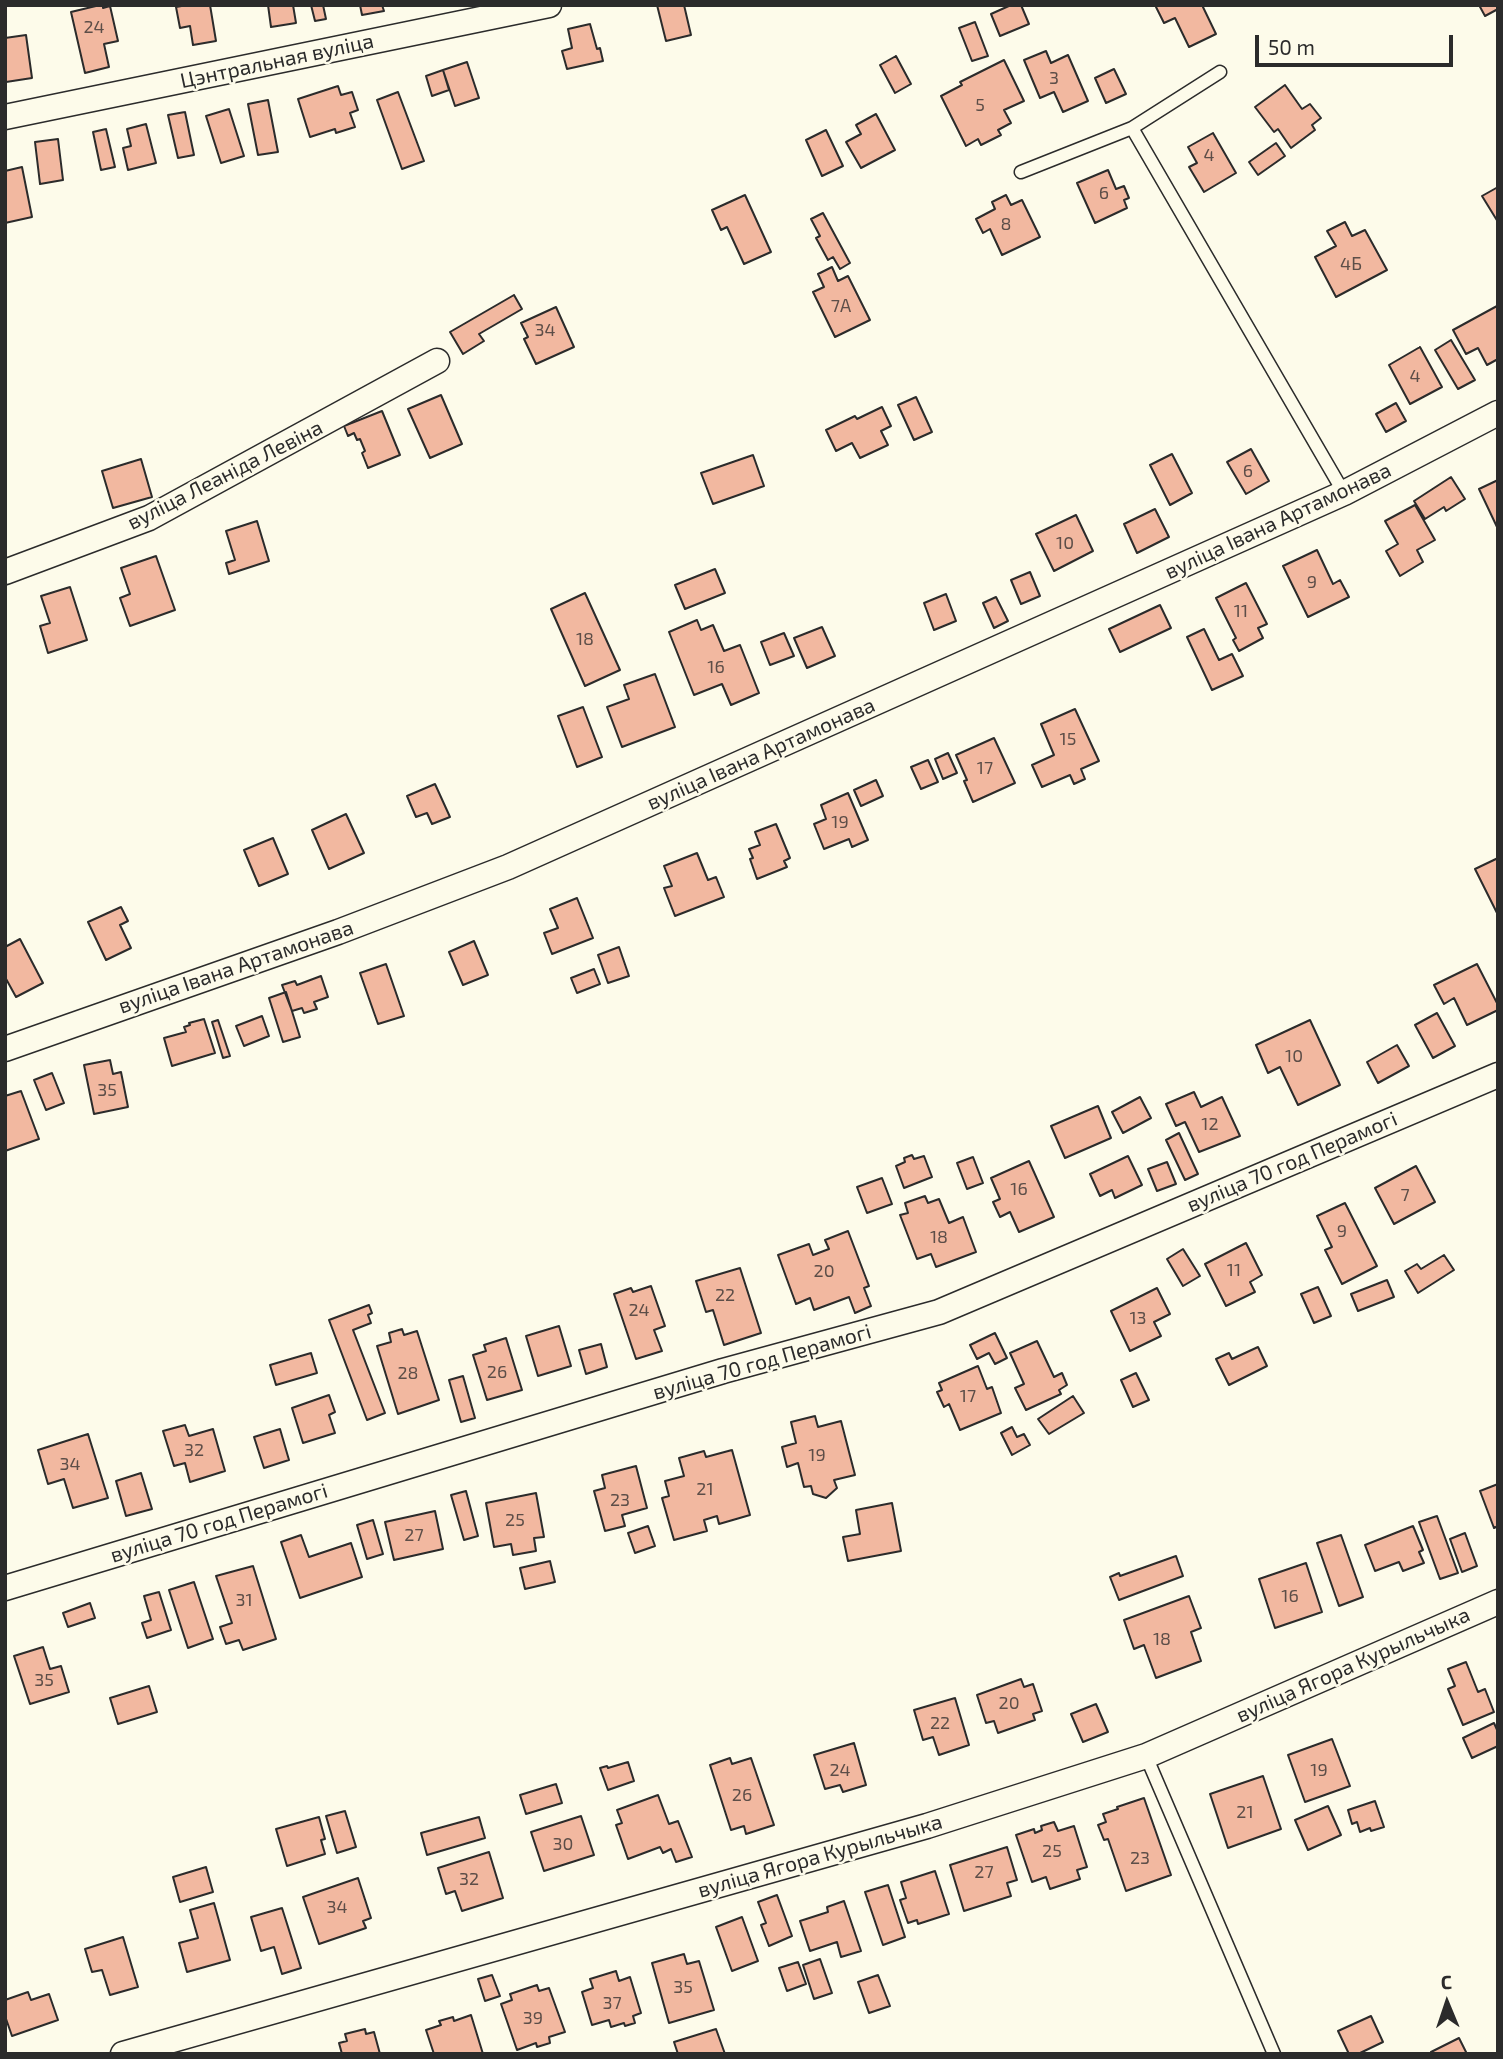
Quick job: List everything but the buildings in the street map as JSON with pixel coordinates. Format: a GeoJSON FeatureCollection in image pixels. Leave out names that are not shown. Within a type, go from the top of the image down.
{"type":"FeatureCollection","features":[{"type":"Feature","properties":{"kind":"street","name":"Цэнтральная вуліца"},"geometry":{"type":"LineString","coordinates":[[5,117],[549,5]]}},
{"type":"Feature","properties":{"kind":"street","name":"вуліца Леаніда Левіна"},"geometry":{"type":"LineString","coordinates":[[5,572],[149,518],[437,361]]}},
{"type":"Feature","properties":{"kind":"street","name":"вуліца Івана Артамонава"},"geometry":{"type":"LineString","coordinates":[[5,1049],[338,932],[508,867],[1344,493],[1498,413]]}},
{"type":"Feature","properties":{"kind":"street","name":"вуліца 70 год Перамогі"},"geometry":{"type":"LineString","coordinates":[[5,1588],[710,1375],[939,1312],[1498,1075]]}},
{"type":"Feature","properties":{"kind":"street","name":"вуліца Ягора Курыльчыка"},"geometry":{"type":"LineString","coordinates":[[123,2054],[915,1830],[1146,1756],[1498,1602]]}},
{"type":"Feature","properties":{"kind":"lane"},"geometry":{"type":"LineString","coordinates":[[1021,172],[1132,128],[1220,72]]}},
{"type":"Feature","properties":{"kind":"lane"},"geometry":{"type":"LineString","coordinates":[[1132,128],[1344,493]]}},
{"type":"Feature","properties":{"kind":"lane"},"geometry":{"type":"LineString","coordinates":[[1146,1756],[1274,2054]]}}]}
